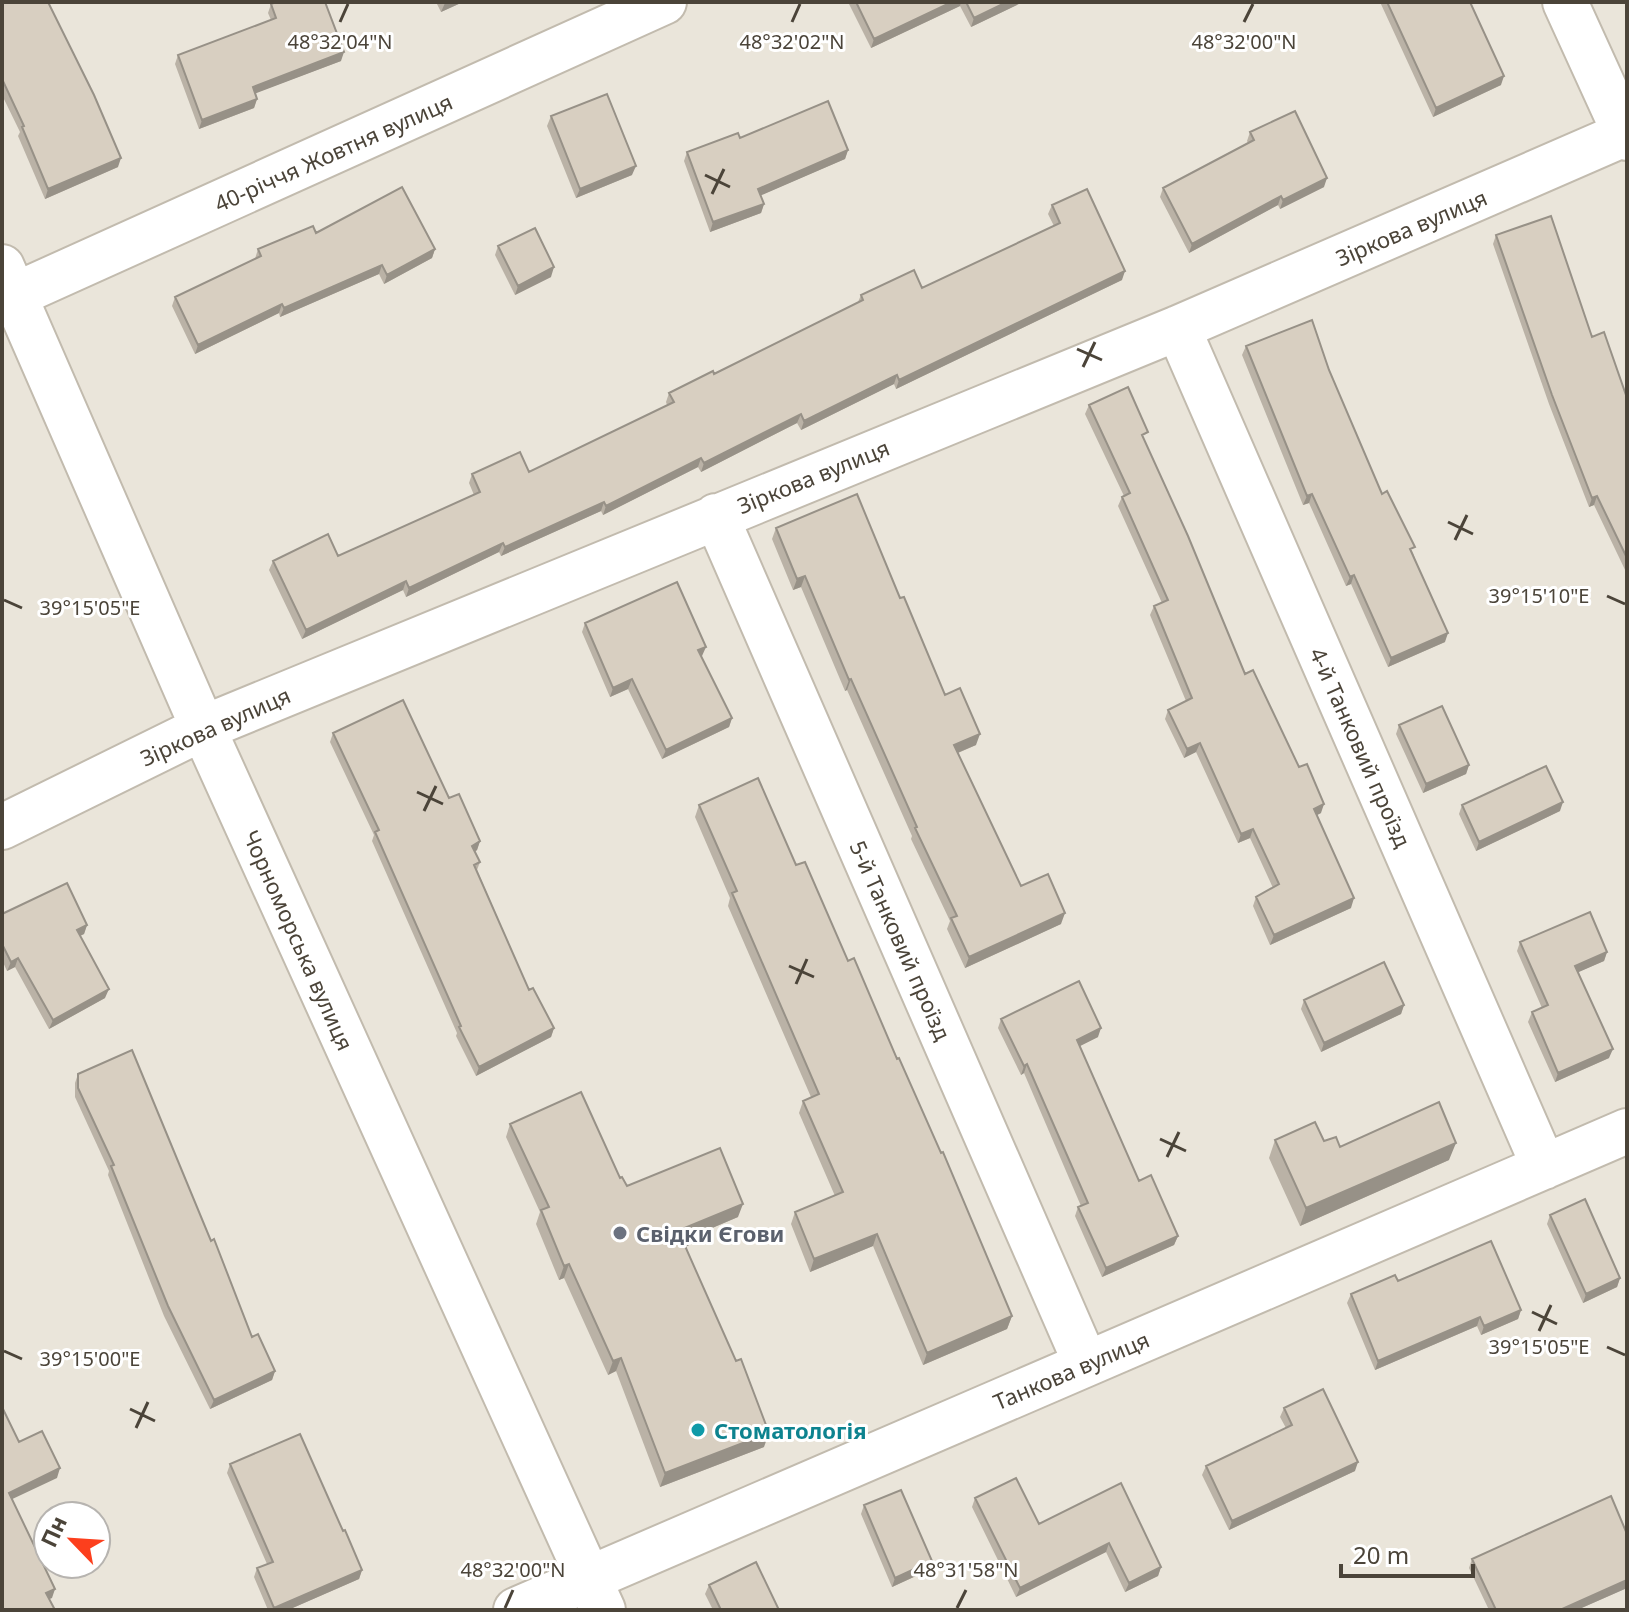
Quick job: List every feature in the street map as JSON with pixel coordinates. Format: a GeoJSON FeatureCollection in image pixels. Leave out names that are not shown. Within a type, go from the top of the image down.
{"type":"FeatureCollection","features":[{"type":"Feature","properties":{"kind":"street","name":"40-річчя Жовтня вулиця"},"geometry":{"type":"LineString","coordinates":[[6,288],[664,2]]}},
{"type":"Feature","properties":{"kind":"street"},"geometry":{"type":"LineString","coordinates":[[1565,2],[1626,135]]}},
{"type":"Feature","properties":{"kind":"street","name":"Зіркова вулиця"},"geometry":{"type":"LineString","coordinates":[[2,827],[203,728],[1178,328],[1626,135]]}},
{"type":"Feature","properties":{"kind":"street","name":"Чорноморська вулиця"},"geometry":{"type":"LineString","coordinates":[[6,288],[596,1594]]}},
{"type":"Feature","properties":{"kind":"street","name":"4-й Танковий проїзд"},"geometry":{"type":"LineString","coordinates":[[1178,328],[1544,1167]]}},
{"type":"Feature","properties":{"kind":"street","name":"5-й Танковий проїзд"},"geometry":{"type":"LineString","coordinates":[[716,516],[1086,1364]]}},
{"type":"Feature","properties":{"kind":"street","name":"Танкова вулиця"},"geometry":{"type":"LineString","coordinates":[[516,1610],[596,1594],[1086,1364],[1627,1131]]}},
{"type":"Feature","properties":{"kind":"shaded area"},"geometry":{"type":"Polygon","coordinates":[[[2,2],[1627,2],[1627,1610],[2,1610],[2,2]]]}},
{"type":"Feature","properties":{"kind":"building"},"geometry":{"type":"Polygon","coordinates":[[[2,2],[48,2],[121,158],[48,189],[2,79],[2,2]]]}},
{"type":"Feature","properties":{"kind":"building"},"geometry":{"type":"Polygon","coordinates":[[[325,2],[344,52],[253,87],[257,99],[202,120],[178,55],[276,18],[271,4],[325,2]]]}},
{"type":"Feature","properties":{"kind":"building"},"geometry":{"type":"Polygon","coordinates":[[[856,2],[952,2],[874,39],[856,2]]]}},
{"type":"Feature","properties":{"kind":"building"},"geometry":{"type":"Polygon","coordinates":[[[966,2],[1007,2],[974,18],[966,2]]]}},
{"type":"Feature","properties":{"kind":"building"},"geometry":{"type":"Polygon","coordinates":[[[1387,2],[1470,2],[1504,76],[1436,108],[1387,2]]]}},
{"type":"Feature","properties":{"kind":"building"},"geometry":{"type":"Polygon","coordinates":[[[607,94],[636,166],[580,189],[551,116],[607,94]]]}},
{"type":"Feature","properties":{"kind":"building"},"geometry":{"type":"Polygon","coordinates":[[[828,101],[848,150],[758,189],[764,204],[713,222],[687,152],[738,133],[740,138],[828,101]]]}},
{"type":"Feature","properties":{"kind":"building"},"geometry":{"type":"Polygon","coordinates":[[[1295,111],[1327,178],[1283,200],[1281,196],[1192,244],[1163,188],[1254,140],[1250,132],[1295,111]]]}},
{"type":"Feature","properties":{"kind":"building"},"geometry":{"type":"Polygon","coordinates":[[[402,187],[435,249],[387,275],[382,265],[284,308],[282,304],[198,345],[175,297],[261,256],[258,249],[313,226],[316,233],[402,187]]]}},
{"type":"Feature","properties":{"kind":"building"},"geometry":{"type":"Polygon","coordinates":[[[1087,189],[1125,271],[899,380],[897,375],[804,421],[801,414],[704,463],[701,458],[606,506],[604,502],[505,547],[503,543],[409,588],[406,581],[306,630],[273,561],[328,534],[338,556],[480,492],[472,474],[520,452],[529,472],[674,402],[669,393],[863,300],[861,295],[914,270],[922,288],[1060,223],[1052,205],[1087,189]]]}},
{"type":"Feature","properties":{"kind":"building"},"geometry":{"type":"Polygon","coordinates":[[[1551,216],[1592,337],[1604,332],[1627,398],[1627,558],[1597,496],[1592,498],[1496,235],[1551,216]]]}},
{"type":"Feature","properties":{"kind":"building"},"geometry":{"type":"Polygon","coordinates":[[[535,228],[554,267],[518,286],[498,246],[535,228]]]}},
{"type":"Feature","properties":{"kind":"building"},"geometry":{"type":"Polygon","coordinates":[[[1312,320],[1329,370],[1382,494],[1387,491],[1415,547],[1410,549],[1448,633],[1391,658],[1354,575],[1350,577],[1312,494],[1307,496],[1246,346],[1312,320]]]}},
{"type":"Feature","properties":{"kind":"building"},"geometry":{"type":"Polygon","coordinates":[[[1128,387],[1148,432],[1142,435],[1245,674],[1253,670],[1299,767],[1307,764],[1324,804],[1314,809],[1354,898],[1274,935],[1256,897],[1279,884],[1253,829],[1241,834],[1200,743],[1187,749],[1168,710],[1192,698],[1154,606],[1168,600],[1122,497],[1130,493],[1089,405],[1128,387]]]}},
{"type":"Feature","properties":{"kind":"building"},"geometry":{"type":"Polygon","coordinates":[[[857,494],[945,695],[960,688],[980,734],[954,745],[1021,886],[1048,874],[1065,913],[969,957],[951,918],[957,916],[915,828],[805,576],[797,579],[776,528],[857,494]]]}},
{"type":"Feature","properties":{"kind":"building"},"geometry":{"type":"Polygon","coordinates":[[[677,582],[706,647],[698,650],[732,718],[666,750],[632,679],[613,688],[585,623],[677,582]]]}},
{"type":"Feature","properties":{"kind":"building"},"geometry":{"type":"Polygon","coordinates":[[[403,700],[449,798],[459,794],[480,841],[472,846],[480,862],[474,865],[529,990],[533,988],[554,1028],[479,1067],[375,832],[379,830],[333,733],[403,700]]]}},
{"type":"Feature","properties":{"kind":"building"},"geometry":{"type":"Polygon","coordinates":[[[1442,706],[1469,765],[1426,784],[1399,725],[1442,706]]]}},
{"type":"Feature","properties":{"kind":"building"},"geometry":{"type":"Polygon","coordinates":[[[1546,766],[1563,802],[1479,842],[1462,805],[1546,766]]]}},
{"type":"Feature","properties":{"kind":"building"},"geometry":{"type":"Polygon","coordinates":[[[758,778],[796,865],[805,862],[848,961],[854,958],[897,1059],[943,1152],[1012,1316],[927,1353],[877,1234],[814,1259],[795,1212],[843,1192],[803,1101],[819,1094],[732,893],[737,891],[699,805],[758,778]]]}},
{"type":"Feature","properties":{"kind":"building"},"geometry":{"type":"Polygon","coordinates":[[[67,883],[87,925],[77,930],[109,989],[53,1020],[18,958],[11,962],[2,944],[2,914],[67,883]]]}},
{"type":"Feature","properties":{"kind":"building"},"geometry":{"type":"Polygon","coordinates":[[[1590,912],[1607,952],[1575,966],[1613,1049],[1558,1073],[1532,1012],[1548,1005],[1520,942],[1590,912]]]}},
{"type":"Feature","properties":{"kind":"building"},"geometry":{"type":"Polygon","coordinates":[[[1384,962],[1404,1005],[1324,1043],[1304,1000],[1384,962]]]}},
{"type":"Feature","properties":{"kind":"building"},"geometry":{"type":"Polygon","coordinates":[[[1079,981],[1101,1028],[1077,1040],[1139,1181],[1151,1175],[1178,1236],[1106,1268],[1078,1207],[1088,1203],[1027,1064],[1024,1066],[1001,1019],[1079,981]]]}},
{"type":"Feature","properties":{"kind":"building"},"geometry":{"type":"Polygon","coordinates":[[[132,1050],[211,1241],[214,1239],[252,1337],[258,1334],[275,1371],[214,1400],[168,1306],[111,1166],[114,1165],[78,1088],[78,1074],[132,1050]]]}},
{"type":"Feature","properties":{"kind":"building"},"geometry":{"type":"Polygon","coordinates":[[[581,1092],[620,1178],[627,1186],[720,1148],[743,1204],[682,1229],[689,1244],[685,1246],[736,1361],[741,1359],[769,1433],[665,1473],[621,1358],[613,1361],[569,1264],[564,1266],[541,1210],[549,1207],[510,1124],[581,1092]]]}},
{"type":"Feature","properties":{"kind":"building"},"geometry":{"type":"Polygon","coordinates":[[[1439,1102],[1456,1143],[1306,1208],[1275,1140],[1315,1122],[1324,1141],[1336,1137],[1340,1147],[1439,1102]]]}},
{"type":"Feature","properties":{"kind":"building"},"geometry":{"type":"Polygon","coordinates":[[[1585,1199],[1620,1278],[1586,1294],[1550,1215],[1585,1199]]]}},
{"type":"Feature","properties":{"kind":"building"},"geometry":{"type":"Polygon","coordinates":[[[1491,1241],[1521,1310],[1484,1326],[1480,1317],[1378,1361],[1351,1294],[1395,1275],[1398,1281],[1491,1241]]]}},
{"type":"Feature","properties":{"kind":"building"},"geometry":{"type":"Polygon","coordinates":[[[1323,1389],[1358,1462],[1232,1521],[1206,1466],[1292,1425],[1284,1408],[1323,1389]]]}},
{"type":"Feature","properties":{"kind":"building"},"geometry":{"type":"Polygon","coordinates":[[[2,1407],[19,1442],[42,1431],[60,1468],[9,1493],[32,1541],[32,1580],[51,1580],[55,1589],[46,1593],[55,1610],[2,1610],[2,1407]]]}},
{"type":"Feature","properties":{"kind":"building"},"geometry":{"type":"Polygon","coordinates":[[[300,1434],[362,1570],[274,1608],[257,1568],[273,1562],[230,1464],[300,1434]]]}},
{"type":"Feature","properties":{"kind":"building"},"geometry":{"type":"Polygon","coordinates":[[[1016,1478],[1039,1524],[1121,1483],[1161,1567],[1129,1583],[1109,1543],[1020,1588],[975,1498],[1016,1478]]]}},
{"type":"Feature","properties":{"kind":"building"},"geometry":{"type":"Polygon","coordinates":[[[901,1490],[932,1561],[895,1578],[864,1505],[901,1490]]]}},
{"type":"Feature","properties":{"kind":"building"},"geometry":{"type":"Polygon","coordinates":[[[1611,1496],[1627,1534],[1627,1580],[1560,1610],[1496,1610],[1472,1559],[1611,1496]]]}},
{"type":"Feature","properties":{"kind":"building"},"geometry":{"type":"Polygon","coordinates":[[[756,1562],[779,1610],[721,1610],[709,1585],[756,1562]]]}},
{"type":"Feature","properties":{"kind":"place","name":"Свідки Єгови"},"geometry":{"type":"Point","coordinates":[620,1233]}},
{"type":"Feature","properties":{"kind":"place","name":"Стоматологія"},"geometry":{"type":"Point","coordinates":[698,1430]}}]}
